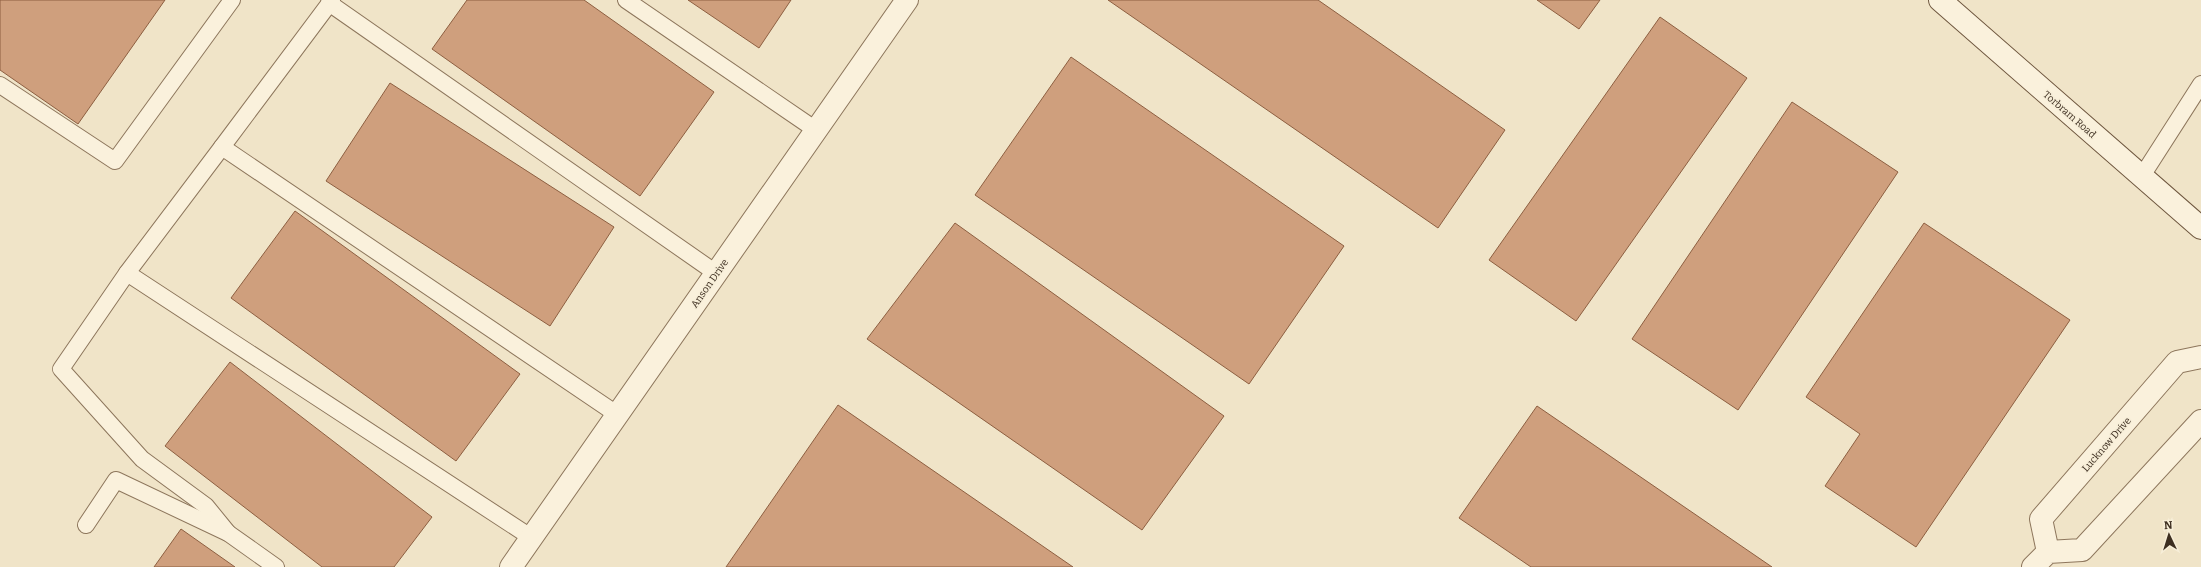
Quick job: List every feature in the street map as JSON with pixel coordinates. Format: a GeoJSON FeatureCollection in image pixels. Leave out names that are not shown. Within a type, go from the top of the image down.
{"type":"FeatureCollection","features":[{"type":"Feature","properties":{"kind":"street","name":"Anson Drive"},"geometry":{"type":"LineString","coordinates":[[511,567],[907,0]]}},
{"type":"Feature","properties":{"kind":"street","name":"Torbram Road"},"geometry":{"type":"LineString","coordinates":[[1940,0],[2201,228]]}},
{"type":"Feature","properties":{"kind":"street","name":"Lucknow Drive"},"geometry":{"type":"LineString","coordinates":[[2201,357],[2177,362],[2041,519],[2041,560],[2082,550],[2201,421]]}},
{"type":"Feature","properties":{"kind":"lane"},"geometry":{"type":"LineString","coordinates":[[0,85],[115,161],[232,0]]}},
{"type":"Feature","properties":{"kind":"lane"},"geometry":{"type":"LineString","coordinates":[[626,0],[816,130]]}},
{"type":"Feature","properties":{"kind":"lane"},"geometry":{"type":"LineString","coordinates":[[228,533],[206,506],[142,459],[61,369],[127,273],[330,2],[716,273]]}},
{"type":"Feature","properties":{"kind":"lane"},"geometry":{"type":"LineString","coordinates":[[2142,176],[2201,84]]}},
{"type":"Feature","properties":{"kind":"lane"},"geometry":{"type":"LineString","coordinates":[[222,147],[618,415]]}},
{"type":"Feature","properties":{"kind":"lane"},"geometry":{"type":"LineString","coordinates":[[127,273],[532,538]]}},
{"type":"Feature","properties":{"kind":"lane"},"geometry":{"type":"LineString","coordinates":[[86,526],[116,480],[228,533],[276,567]]}},
{"type":"Feature","properties":{"kind":"building"},"geometry":{"type":"Polygon","coordinates":[[[0,0],[165,0],[78,124],[0,70],[0,0]]]}},
{"type":"Feature","properties":{"kind":"building"},"geometry":{"type":"Polygon","coordinates":[[[467,0],[584,0],[714,92],[640,196],[432,49],[467,0]]]}},
{"type":"Feature","properties":{"kind":"building"},"geometry":{"type":"Polygon","coordinates":[[[688,0],[791,0],[759,48],[688,0]]]}},
{"type":"Feature","properties":{"kind":"building"},"geometry":{"type":"Polygon","coordinates":[[[1108,0],[1318,0],[1505,130],[1438,228],[1108,0]]]}},
{"type":"Feature","properties":{"kind":"building"},"geometry":{"type":"Polygon","coordinates":[[[1537,0],[1600,0],[1579,29],[1537,0]]]}},
{"type":"Feature","properties":{"kind":"building"},"geometry":{"type":"Polygon","coordinates":[[[1660,17],[1747,78],[1576,321],[1489,260],[1660,17]]]}},
{"type":"Feature","properties":{"kind":"building"},"geometry":{"type":"Polygon","coordinates":[[[1071,57],[1344,246],[1249,384],[975,195],[1071,57]]]}},
{"type":"Feature","properties":{"kind":"building"},"geometry":{"type":"Polygon","coordinates":[[[390,83],[614,227],[550,326],[326,181],[390,83]]]}},
{"type":"Feature","properties":{"kind":"building"},"geometry":{"type":"Polygon","coordinates":[[[1792,102],[1898,172],[1738,410],[1632,339],[1792,102]]]}},
{"type":"Feature","properties":{"kind":"building"},"geometry":{"type":"Polygon","coordinates":[[[295,211],[520,374],[456,461],[231,298],[295,211]]]}},
{"type":"Feature","properties":{"kind":"building"},"geometry":{"type":"Polygon","coordinates":[[[955,223],[1224,416],[1142,530],[867,339],[955,223]]]}},
{"type":"Feature","properties":{"kind":"building"},"geometry":{"type":"Polygon","coordinates":[[[1924,223],[2070,320],[1916,547],[1825,486],[1860,434],[1806,397],[1924,223]]]}},
{"type":"Feature","properties":{"kind":"building"},"geometry":{"type":"Polygon","coordinates":[[[230,362],[432,517],[394,567],[322,567],[165,446],[230,362]]]}},
{"type":"Feature","properties":{"kind":"building"},"geometry":{"type":"Polygon","coordinates":[[[838,405],[1073,567],[726,567],[838,405]]]}},
{"type":"Feature","properties":{"kind":"building"},"geometry":{"type":"Polygon","coordinates":[[[1537,406],[1772,567],[1531,567],[1459,518],[1537,406]]]}},
{"type":"Feature","properties":{"kind":"building"},"geometry":{"type":"Polygon","coordinates":[[[181,529],[235,567],[154,567],[181,529]]]}}]}
